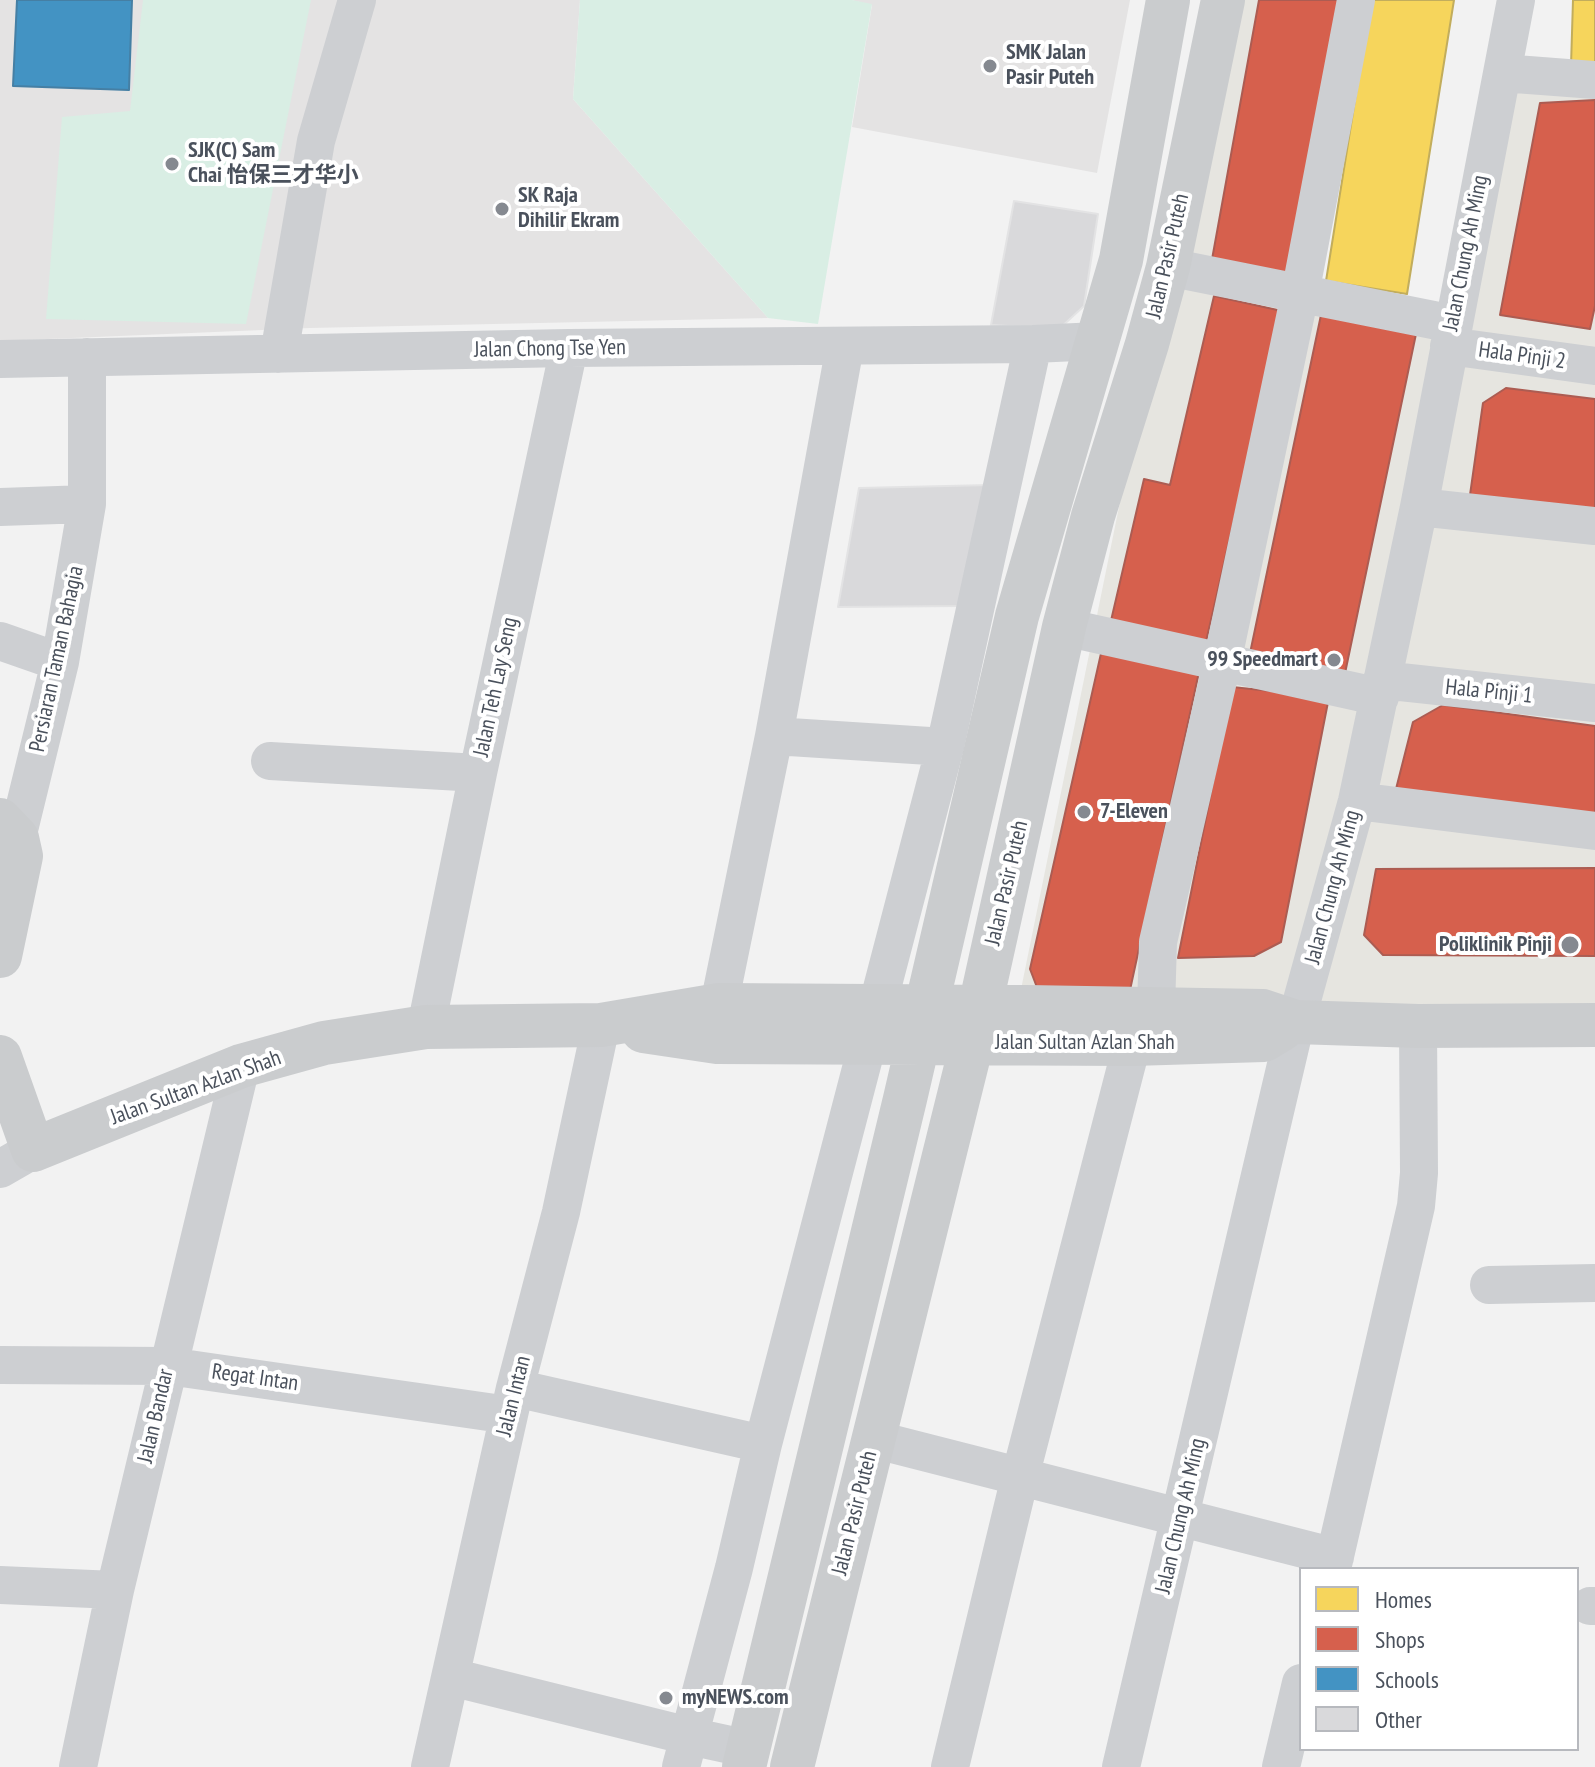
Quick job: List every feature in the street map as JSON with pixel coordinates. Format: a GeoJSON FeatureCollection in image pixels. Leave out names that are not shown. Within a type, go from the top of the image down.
{"type":"FeatureCollection","features":[{"type":"Feature","properties":{"kind":"main road","name":"Jalan Pasir Puteh"},"geometry":{"type":"LineString","coordinates":[[746,1758],[923,1024],[1017,616],[1121,260],[1168,0]]}},
{"type":"Feature","properties":{"kind":"main road","name":"Jalan Pasir Puteh"},"geometry":{"type":"LineString","coordinates":[[792,1767],[976,1025],[1064,627],[1093,516],[1168,267],[1223,0]]}},
{"type":"Feature","properties":{"kind":"main road","name":"Persiaran Taman Bahagia"},"geometry":{"type":"LineString","coordinates":[[0,956],[21,856],[9,829]]}},
{"type":"Feature","properties":{"kind":"main road"},"geometry":{"type":"LineString","coordinates":[[601,1025],[719,1005],[874,1024]]}},
{"type":"Feature","properties":{"kind":"main road","name":"Jalan Sultan Azlan Shah"},"geometry":{"type":"LineString","coordinates":[[976,1025],[1156,1009],[1263,1011],[1296,1022],[1418,1026],[1595,1025]]}},
{"type":"Feature","properties":{"kind":"main road","name":"Jalan Sultan Azlan Shah"},"geometry":{"type":"LineString","coordinates":[[874,1024],[976,1025],[1132,1044],[1264,1040],[1296,1022]]}},
{"type":"Feature","properties":{"kind":"main road"},"geometry":{"type":"LineString","coordinates":[[601,1025],[717,1042],[874,1024]]}},
{"type":"Feature","properties":{"kind":"main road","name":"Jalan Sultan Azlan Shah"},"geometry":{"type":"LineString","coordinates":[[17,1159],[241,1066],[324,1043],[426,1027],[601,1025]]}},
{"type":"Feature","properties":{"kind":"main road"},"geometry":{"type":"LineString","coordinates":[[0,1057],[17,1159]]}},
{"type":"Feature","properties":{"kind":"street"},"geometry":{"type":"LineString","coordinates":[[279,354],[316,141],[357,0]]}},
{"type":"Feature","properties":{"kind":"street"},"geometry":{"type":"LineString","coordinates":[[1156,1009],[1158,942],[1222,663],[1300,294],[1356,0]]}},
{"type":"Feature","properties":{"kind":"street","name":"Jalan Chung Ah Ming"},"geometry":{"type":"LineString","coordinates":[[1121,1767],[1296,1022],[1357,801],[1419,507],[1516,0]]}},
{"type":"Feature","properties":{"kind":"street"},"geometry":{"type":"LineString","coordinates":[[1502,73],[1595,80]]}},
{"type":"Feature","properties":{"kind":"street","name":"Hala Pinji 2"},"geometry":{"type":"LineString","coordinates":[[1168,267],[1300,294],[1451,335],[1595,366]]}},
{"type":"Feature","properties":{"kind":"street","name":"Jalan Chong Tse Yen"},"geometry":{"type":"LineString","coordinates":[[0,359],[1099,341]]}},
{"type":"Feature","properties":{"kind":"street"},"geometry":{"type":"LineString","coordinates":[[685,1752],[945,747],[1033,344]]}},
{"type":"Feature","properties":{"kind":"street"},"geometry":{"type":"LineString","coordinates":[[719,1005],[774,736],[845,346]]}},
{"type":"Feature","properties":{"kind":"street","name":"Jalan Teh Lay Seng"},"geometry":{"type":"LineString","coordinates":[[426,1027],[569,348]]}},
{"type":"Feature","properties":{"kind":"street","name":"Persiaran Taman Bahagia"},"geometry":{"type":"LineString","coordinates":[[9,829],[60,662],[87,504],[87,357]]}},
{"type":"Feature","properties":{"kind":"street"},"geometry":{"type":"LineString","coordinates":[[0,507],[87,504]]}},
{"type":"Feature","properties":{"kind":"street"},"geometry":{"type":"LineString","coordinates":[[1419,507],[1595,526]]}},
{"type":"Feature","properties":{"kind":"street","name":"Hala Pinji 1"},"geometry":{"type":"LineString","coordinates":[[1064,627],[1222,663],[1381,689],[1595,703]]}},
{"type":"Feature","properties":{"kind":"street"},"geometry":{"type":"LineString","coordinates":[[0,641],[60,662]]}},
{"type":"Feature","properties":{"kind":"street"},"geometry":{"type":"LineString","coordinates":[[774,736],[945,747]]}},
{"type":"Feature","properties":{"kind":"street"},"geometry":{"type":"LineString","coordinates":[[270,761],[478,773]]}},
{"type":"Feature","properties":{"kind":"street"},"geometry":{"type":"LineString","coordinates":[[1357,801],[1595,831]]}},
{"type":"Feature","properties":{"kind":"street","name":"Jalan Intan"},"geometry":{"type":"LineString","coordinates":[[430,1767],[512,1401],[561,1212],[601,1025]]}},
{"type":"Feature","properties":{"kind":"street"},"geometry":{"type":"LineString","coordinates":[[873,1439],[1180,1518],[1333,1563],[1416,1206],[1419,1173],[1418,1026]]}},
{"type":"Feature","properties":{"kind":"street"},"geometry":{"type":"LineString","coordinates":[[950,1767],[1020,1477],[1132,1044]]}},
{"type":"Feature","properties":{"kind":"street","name":"Jalan Bandar"},"geometry":{"type":"LineString","coordinates":[[78,1767],[115,1590],[241,1066]]}},
{"type":"Feature","properties":{"kind":"street"},"geometry":{"type":"LineString","coordinates":[[1489,1285],[1595,1283]]}},
{"type":"Feature","properties":{"kind":"street","name":"Regat Intan"},"geometry":{"type":"LineString","coordinates":[[0,1365],[168,1366],[512,1401],[763,1444]]}},
{"type":"Feature","properties":{"kind":"street"},"geometry":{"type":"LineString","coordinates":[[0,1585],[115,1590]]}},
{"type":"Feature","properties":{"kind":"street"},"geometry":{"type":"LineString","coordinates":[[451,1677],[685,1752],[746,1758]]}},
{"type":"Feature","properties":{"kind":"street"},"geometry":{"type":"LineString","coordinates":[[1281,1767],[1299,1691]]}},
{"type":"Feature","properties":{"kind":"shaded area"},"geometry":{"type":"Polygon","coordinates":[[[0,0],[580,0],[573,99],[768,318],[310,328],[0,341],[0,0]]]}},
{"type":"Feature","properties":{"kind":"shaded area","name":"SMK Jalan Pasir Puteh"},"geometry":{"type":"Polygon","coordinates":[[[851,0],[1130,0],[1097,173],[852,127],[872,5],[851,0]]]}},
{"type":"Feature","properties":{"kind":"shaded area"},"geometry":{"type":"Polygon","coordinates":[[[1222,0],[1352,0],[1299,289],[1449,322],[1502,67],[1595,78],[1595,1020],[1017,1009],[1222,0]]]}},
{"type":"Feature","properties":{"kind":"green space"},"geometry":{"type":"Polygon","coordinates":[[[143,0],[311,0],[246,324],[46,319],[62,117],[130,111],[143,0]]]}},
{"type":"Feature","properties":{"kind":"green space"},"geometry":{"type":"Polygon","coordinates":[[[580,0],[852,0],[872,4],[818,324],[768,318],[573,99],[580,0]]]}},
{"type":"Feature","properties":{"kind":"building: Homes"},"geometry":{"type":"Polygon","coordinates":[[[1371,0],[1454,0],[1407,294],[1326,281],[1371,0]]]}},
{"type":"Feature","properties":{"kind":"building: Homes"},"geometry":{"type":"Polygon","coordinates":[[[1573,0],[1595,0],[1595,67],[1571,66],[1573,0]]]}},
{"type":"Feature","properties":{"kind":"building: Shops"},"geometry":{"type":"Polygon","coordinates":[[[1259,0],[1345,0],[1289,280],[1211,265],[1259,0]]]}},
{"type":"Feature","properties":{"kind":"building: Shops"},"geometry":{"type":"Polygon","coordinates":[[[1595,100],[1595,306],[1590,329],[1500,315],[1540,103],[1595,100]]]}},
{"type":"Feature","properties":{"kind":"building: Shops"},"geometry":{"type":"Polygon","coordinates":[[[1214,296],[1282,311],[1205,646],[1110,625],[1144,479],[1170,485],[1214,296]]]}},
{"type":"Feature","properties":{"kind":"building: Shops"},"geometry":{"type":"Polygon","coordinates":[[[1321,315],[1416,334],[1344,678],[1249,658],[1321,315]]]}},
{"type":"Feature","properties":{"kind":"building: Shops"},"geometry":{"type":"Polygon","coordinates":[[[1506,388],[1595,399],[1595,510],[1470,495],[1483,403],[1506,388]]]}},
{"type":"Feature","properties":{"kind":"building: Shops"},"geometry":{"type":"Polygon","coordinates":[[[1102,649],[1199,672],[1130,990],[1038,990],[1030,969],[1102,649]]]}},
{"type":"Feature","properties":{"kind":"building: Shops"},"geometry":{"type":"Polygon","coordinates":[[[1232,687],[1329,697],[1281,942],[1254,956],[1178,958],[1232,687]]]}},
{"type":"Feature","properties":{"kind":"building: Shops"},"geometry":{"type":"Polygon","coordinates":[[[1443,705],[1595,726],[1595,814],[1396,789],[1413,722],[1443,705]]]}},
{"type":"Feature","properties":{"kind":"building: Shops"},"geometry":{"type":"Polygon","coordinates":[[[1595,868],[1595,956],[1383,955],[1364,935],[1376,869],[1595,868]]]}},
{"type":"Feature","properties":{"kind":"building: Schools"},"geometry":{"type":"Polygon","coordinates":[[[17,0],[132,0],[129,90],[13,86],[17,0]]]}},
{"type":"Feature","properties":{"kind":"building: Other"},"geometry":{"type":"Polygon","coordinates":[[[1014,201],[1098,214],[1084,306],[1059,329],[991,325],[1014,201]]]}},
{"type":"Feature","properties":{"kind":"building: Other"},"geometry":{"type":"Polygon","coordinates":[[[990,485],[960,606],[838,607],[859,488],[990,485]]]}},
{"type":"Feature","properties":{"kind":"place","name":"SMK Jalan Pasir Puteh"},"geometry":{"type":"Point","coordinates":[990,66]}},
{"type":"Feature","properties":{"kind":"place","name":"SJK(C) Sam Chai 怡保三才华小"},"geometry":{"type":"Point","coordinates":[172,164]}},
{"type":"Feature","properties":{"kind":"place","name":"SK Raja Dihilir Ekram"},"geometry":{"type":"Point","coordinates":[502,209]}},
{"type":"Feature","properties":{"kind":"place","name":"99 Speedmart"},"geometry":{"type":"Point","coordinates":[1334,660]}},
{"type":"Feature","properties":{"kind":"place","name":"7-Eleven"},"geometry":{"type":"Point","coordinates":[1084,812]}},
{"type":"Feature","properties":{"kind":"place","name":"Poliklinik Pinji"},"geometry":{"type":"Point","coordinates":[1570,945]}},
{"type":"Feature","properties":{"kind":"place","name":"myNEWS.com"},"geometry":{"type":"Point","coordinates":[666,1698]}}]}
